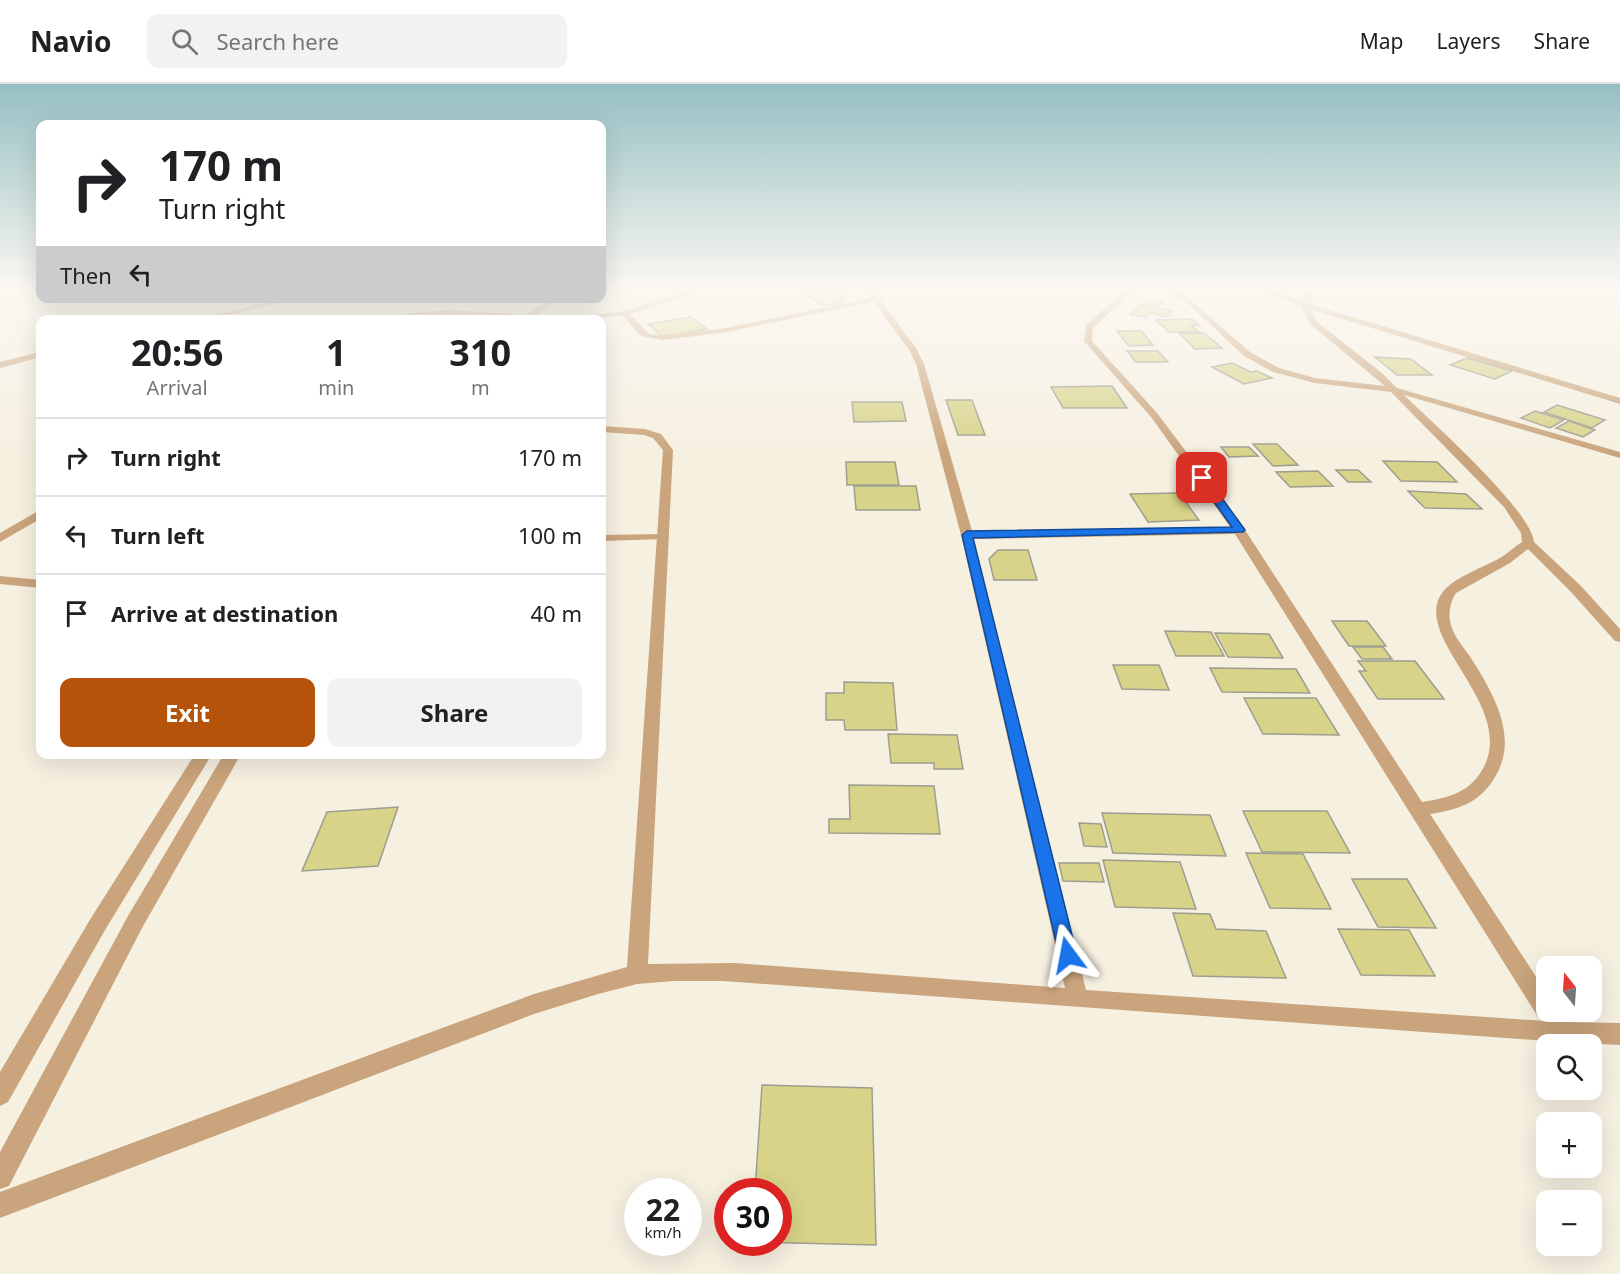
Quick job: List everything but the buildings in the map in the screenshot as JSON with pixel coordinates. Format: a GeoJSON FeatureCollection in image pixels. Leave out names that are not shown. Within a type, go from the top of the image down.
{"type":"FeatureCollection","features":[{"type":"Feature","properties":{"kind":"street"},"geometry":{"type":"LineString","coordinates":[[910,346],[920,364],[967,535],[1078,999]]}},
{"type":"Feature","properties":{"kind":"street"},"geometry":{"type":"LineString","coordinates":[[1092,346],[1154,415],[1239,530],[1536,994]]}},
{"type":"Feature","properties":{"kind":"street"},"geometry":{"type":"LineString","coordinates":[[1239,346],[1248,354],[1276,370],[1307,378],[1391,388],[1494,416],[1620,455]]}},
{"type":"Feature","properties":{"kind":"street"},"geometry":{"type":"LineString","coordinates":[[1342,346],[1379,375],[1508,505],[1527,533],[1528,543],[1576,589],[1620,638]]}},
{"type":"Feature","properties":{"kind":"street"},"geometry":{"type":"LineString","coordinates":[[1436,346],[1620,401]]}},
{"type":"Feature","properties":{"kind":"street"},"geometry":{"type":"LineString","coordinates":[[0,364],[36,357]]}},
{"type":"Feature","properties":{"kind":"street"},"geometry":{"type":"LineString","coordinates":[[606,429],[631,429],[657,436],[668,450],[637,975]]}},
{"type":"Feature","properties":{"kind":"street"},"geometry":{"type":"LineString","coordinates":[[0,538],[36,516]]}},
{"type":"Feature","properties":{"kind":"street"},"geometry":{"type":"LineString","coordinates":[[967,535],[1239,530]]}},
{"type":"Feature","properties":{"kind":"street"},"geometry":{"type":"LineString","coordinates":[[1417,809],[1460,801],[1476,791],[1491,774],[1500,742],[1495,720],[1444,627],[1445,600],[1451,590],[1506,560],[1528,543]]}},
{"type":"Feature","properties":{"kind":"street"},"geometry":{"type":"LineString","coordinates":[[0,580],[36,584]]}},
{"type":"Feature","properties":{"kind":"street"},"geometry":{"type":"LineString","coordinates":[[0,1094],[98,924],[201,759]]}},
{"type":"Feature","properties":{"kind":"street"},"geometry":{"type":"LineString","coordinates":[[0,1177],[135,922],[231,759]]}},
{"type":"Feature","properties":{"kind":"street"},"geometry":{"type":"LineString","coordinates":[[0,1205],[534,1004],[581,988],[637,975],[689,970],[735,972],[1078,999],[1561,1032],[1620,1034]]}},
{"type":"Feature","properties":{"kind":"street"},"geometry":{"type":"LineString","coordinates":[[1554,1022],[1561,1032]]}},
{"type":"Feature","properties":{"kind":"lane"},"geometry":{"type":"LineString","coordinates":[[606,538],[662,537]]}},
{"type":"Feature","properties":{"kind":"route"},"geometry":{"type":"LineString","coordinates":[[1068,955],[967,535],[1239,530],[1202,478]]}}]}
